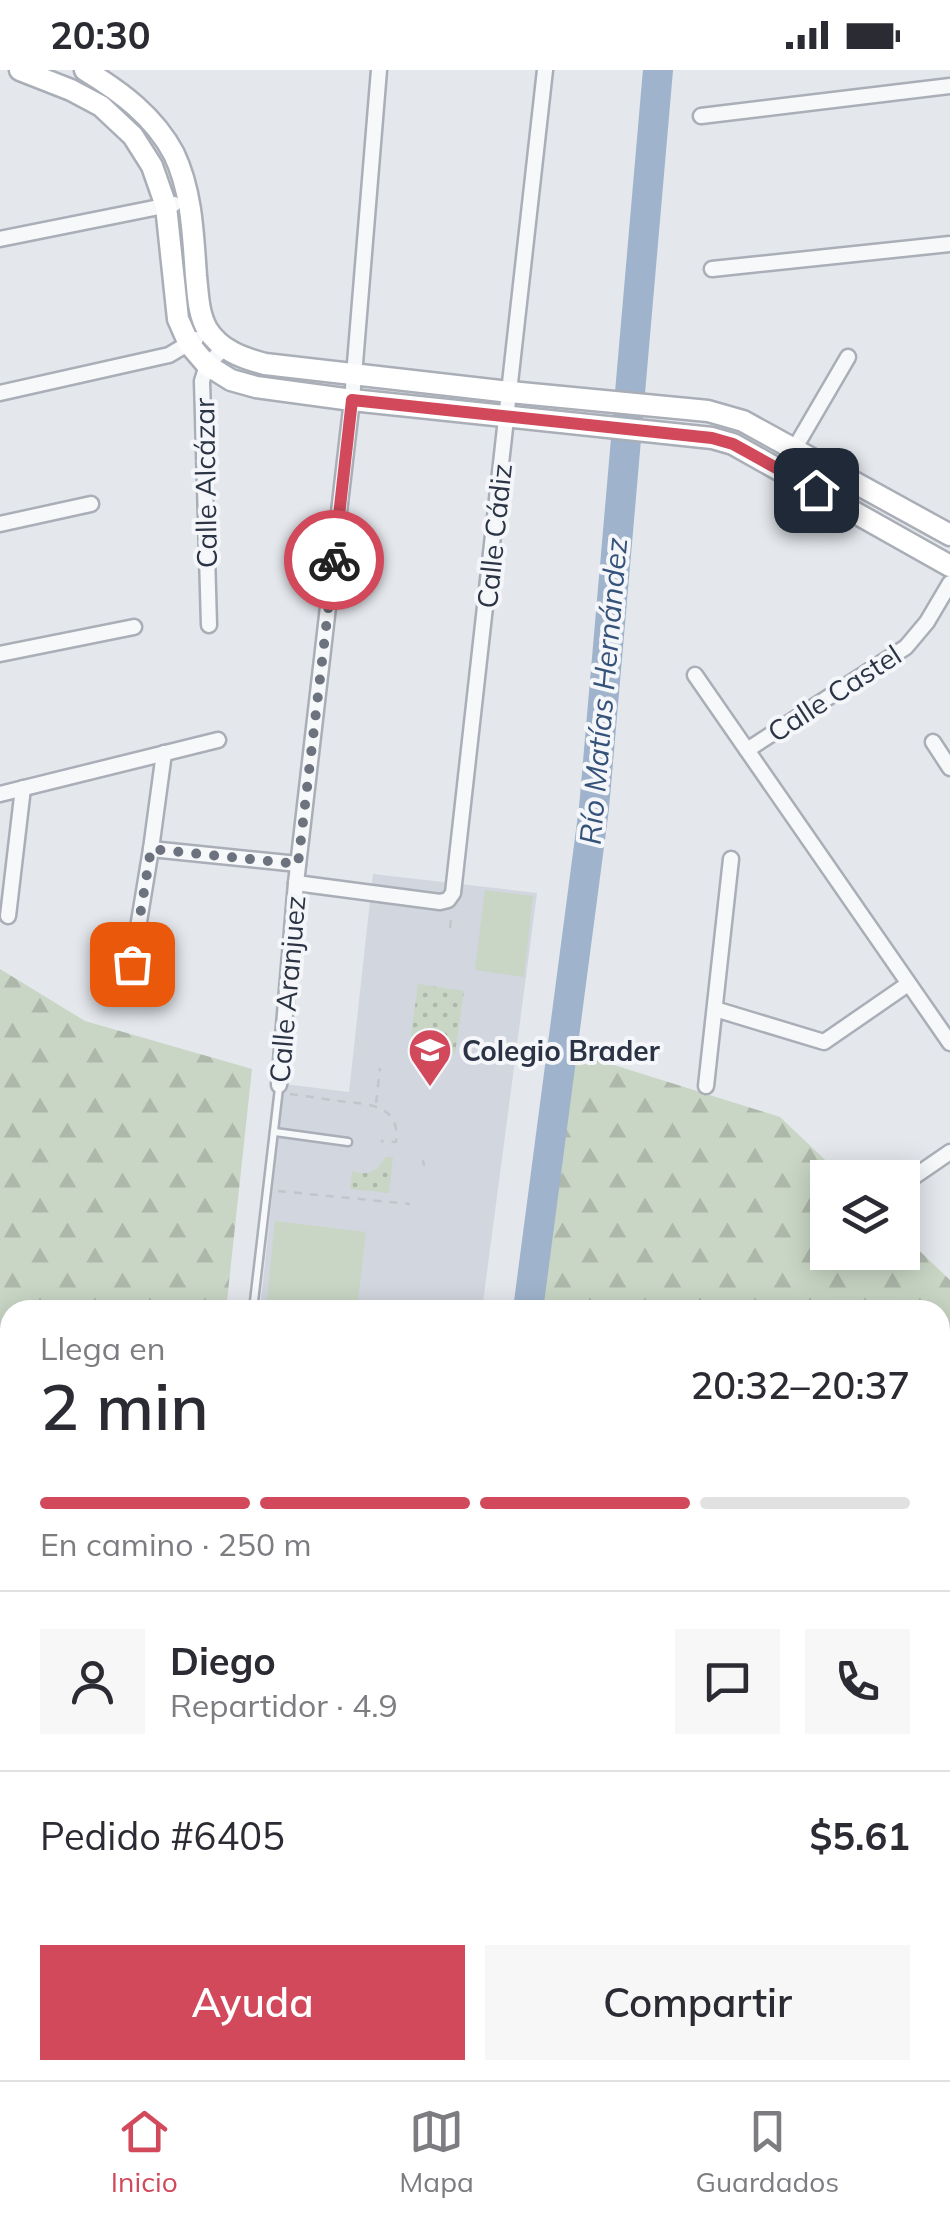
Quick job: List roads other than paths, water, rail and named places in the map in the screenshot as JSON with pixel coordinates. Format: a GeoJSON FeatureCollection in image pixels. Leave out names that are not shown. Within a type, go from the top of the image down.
{"type":"FeatureCollection","features":[{"type":"Feature","properties":{"kind":"main road"},"geometry":{"type":"LineString","coordinates":[[20,70],[101,106],[133,136],[152,166],[166,206],[178,319],[189,344],[208,366],[230,380],[352,400],[712,438],[733,444],[782,470],[950,566]]}},
{"type":"Feature","properties":{"kind":"main road"},"geometry":{"type":"LineString","coordinates":[[85,70],[117,79],[174,155],[189,200],[200,310],[208,330],[224,348],[265,364],[708,411],[743,421],[950,535]]}},
{"type":"Feature","properties":{"kind":"street","name":"Calle Aranjuez"},"geometry":{"type":"LineString","coordinates":[[284,1090],[296,882],[352,400],[379,70]]}},
{"type":"Feature","properties":{"kind":"street","name":"Calle Cádiz"},"geometry":{"type":"LineString","coordinates":[[296,882],[440,902],[453,893],[545,70]]}},
{"type":"Feature","properties":{"kind":"street"},"geometry":{"type":"LineString","coordinates":[[101,106],[117,79]]}},
{"type":"Feature","properties":{"kind":"street"},"geometry":{"type":"LineString","coordinates":[[701,116],[950,86]]}},
{"type":"Feature","properties":{"kind":"street"},"geometry":{"type":"LineString","coordinates":[[0,239],[189,200]]}},
{"type":"Feature","properties":{"kind":"street"},"geometry":{"type":"LineString","coordinates":[[712,269],[950,244]]}},
{"type":"Feature","properties":{"kind":"street"},"geometry":{"type":"LineString","coordinates":[[0,393],[169,355],[208,330]]}},
{"type":"Feature","properties":{"kind":"street","name":"Calle Alcázar"},"geometry":{"type":"LineString","coordinates":[[209,625],[202,381],[208,366],[224,348]]}},
{"type":"Feature","properties":{"kind":"street"},"geometry":{"type":"LineString","coordinates":[[782,470],[848,358]]}},
{"type":"Feature","properties":{"kind":"street"},"geometry":{"type":"LineString","coordinates":[[0,524],[91,504]]}},
{"type":"Feature","properties":{"kind":"street","name":"Calle Castel"},"geometry":{"type":"LineString","coordinates":[[748,750],[906,647],[928,622],[950,583]]}},
{"type":"Feature","properties":{"kind":"street"},"geometry":{"type":"LineString","coordinates":[[0,654],[134,626]]}},
{"type":"Feature","properties":{"kind":"street"},"geometry":{"type":"LineString","coordinates":[[696,675],[950,1042]]}},
{"type":"Feature","properties":{"kind":"street"},"geometry":{"type":"LineString","coordinates":[[0,794],[218,740]]}},
{"type":"Feature","properties":{"kind":"street"},"geometry":{"type":"LineString","coordinates":[[933,742],[950,768]]}},
{"type":"Feature","properties":{"kind":"street"},"geometry":{"type":"LineString","coordinates":[[132,964],[164,753]]}},
{"type":"Feature","properties":{"kind":"street"},"geometry":{"type":"LineString","coordinates":[[8,916],[24,788]]}},
{"type":"Feature","properties":{"kind":"street"},"geometry":{"type":"LineString","coordinates":[[151,849],[298,864]]}},
{"type":"Feature","properties":{"kind":"street"},"geometry":{"type":"LineString","coordinates":[[706,1086],[731,859]]}},
{"type":"Feature","properties":{"kind":"street"},"geometry":{"type":"LineString","coordinates":[[715,1009],[824,1042],[908,984]]}},
{"type":"Feature","properties":{"kind":"street"},"geometry":{"type":"LineString","coordinates":[[920,1173],[950,1152]]}},
{"type":"Feature","properties":{"kind":"lane","name":"Calle Aranjuez"},"geometry":{"type":"LineString","coordinates":[[254,1300],[284,1090]]}},
{"type":"Feature","properties":{"kind":"lane"},"geometry":{"type":"LineString","coordinates":[[276,1132],[348,1142]]}},
{"type":"Feature","properties":{"kind":"waterway","name":"Río Matías Hernández"},"geometry":{"type":"LineString","coordinates":[[529,1300],[594,808],[658,70]]}},
{"type":"Feature","properties":{"kind":"place","name":"Colegio Brader"},"geometry":{"type":"Point","coordinates":[430,1088]}}]}
